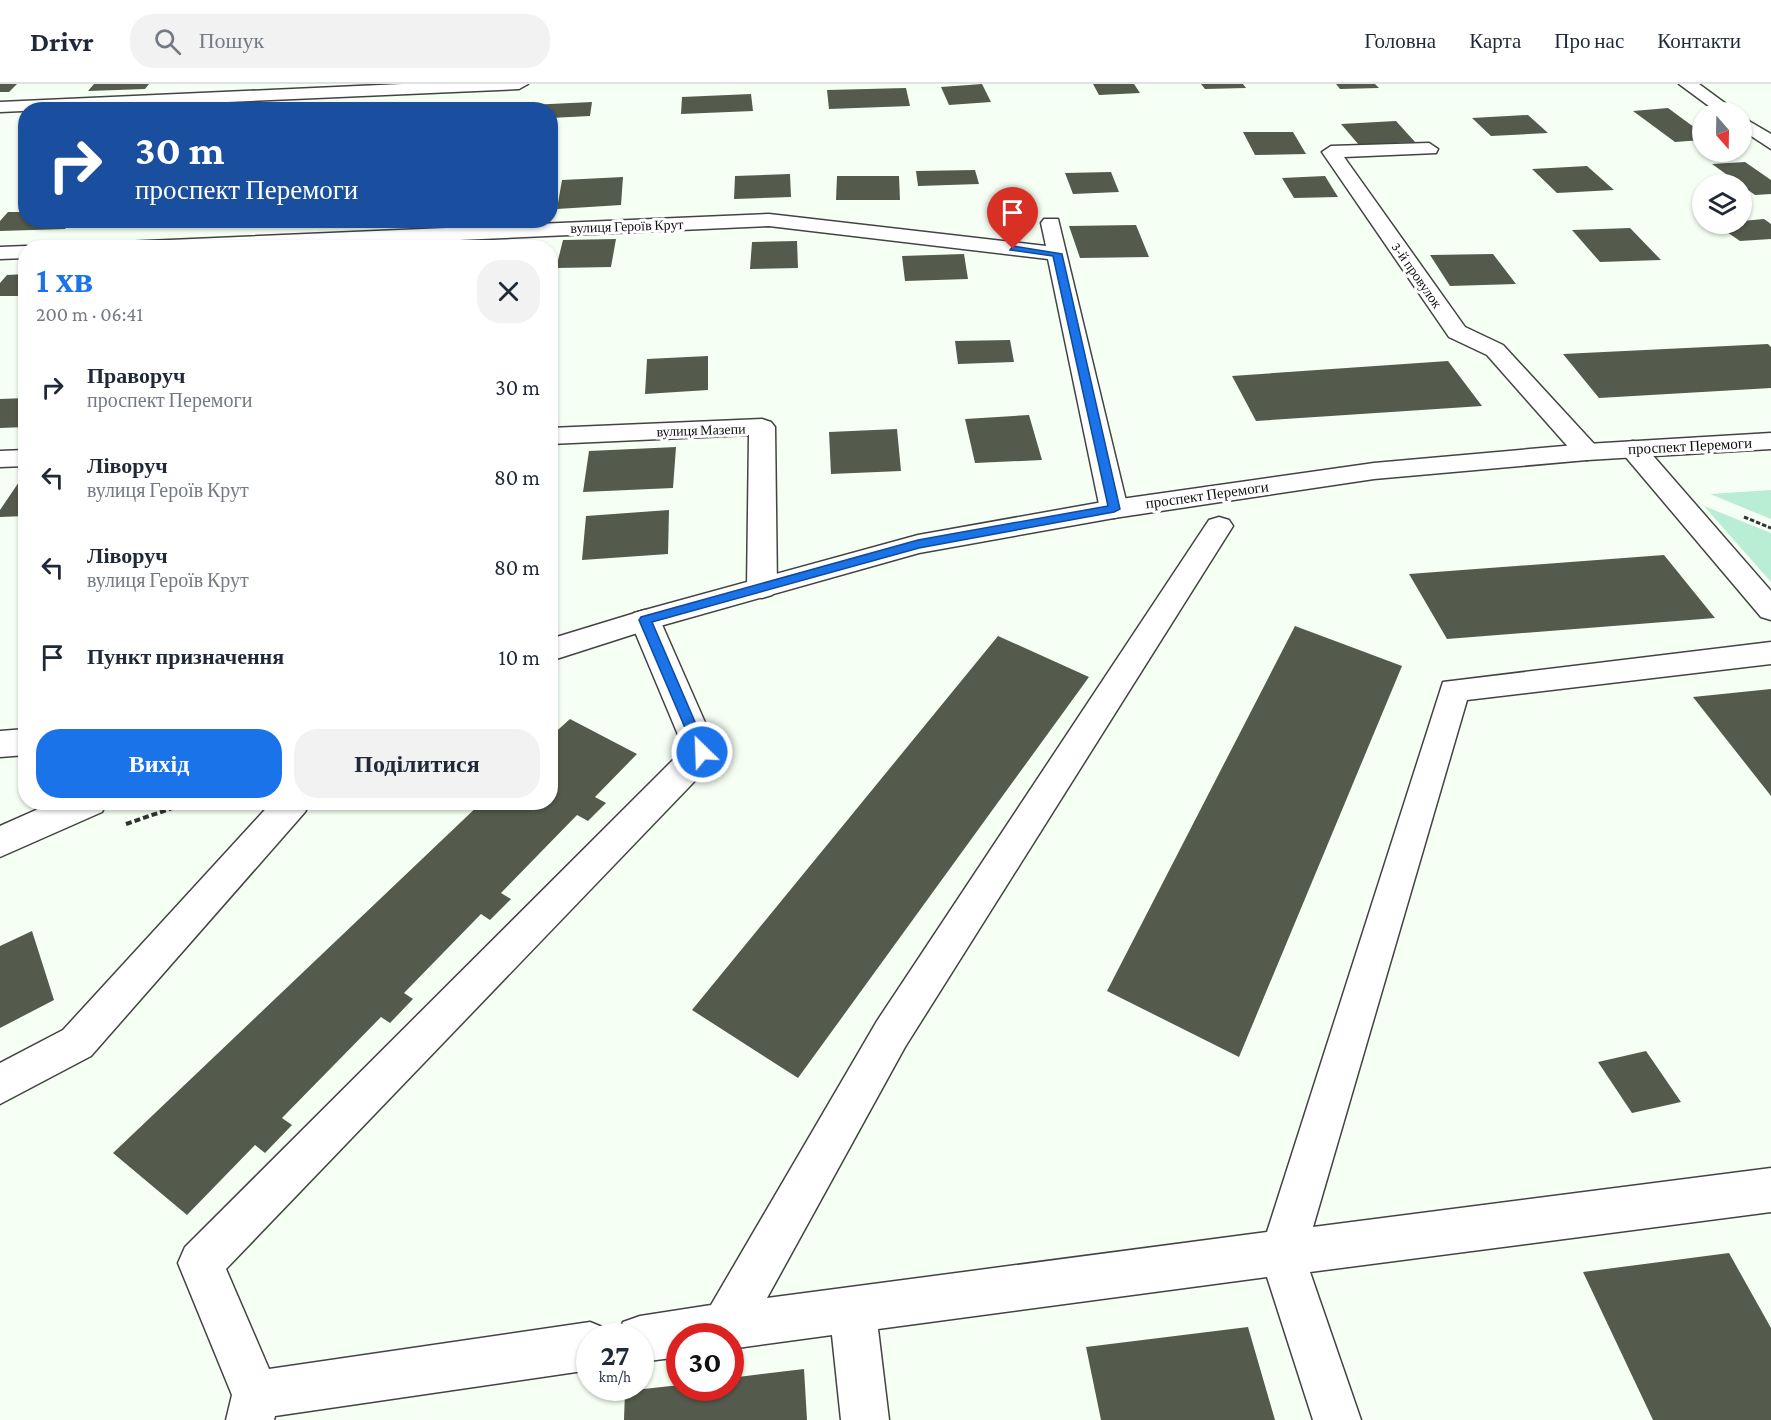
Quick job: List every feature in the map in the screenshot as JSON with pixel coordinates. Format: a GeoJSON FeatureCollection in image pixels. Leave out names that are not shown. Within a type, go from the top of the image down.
{"type":"FeatureCollection","features":[{"type":"Feature","properties":{"kind":"street"},"geometry":{"type":"LineString","coordinates":[[48,102],[66,84]]}},
{"type":"Feature","properties":{"kind":"street"},"geometry":{"type":"LineString","coordinates":[[87,102],[393,87],[519,84]]}},
{"type":"Feature","properties":{"kind":"street"},"geometry":{"type":"LineString","coordinates":[[1688,84],[1714,102]]}},
{"type":"Feature","properties":{"kind":"street"},"geometry":{"type":"LineString","coordinates":[[0,107],[18,106]]}},
{"type":"Feature","properties":{"kind":"street"},"geometry":{"type":"LineString","coordinates":[[1752,129],[1771,143]]}},
{"type":"Feature","properties":{"kind":"street","name":"3-й провулок"},"geometry":{"type":"LineString","coordinates":[[1429,149],[1331,152],[1457,332],[1496,350],[1587,452]]}},
{"type":"Feature","properties":{"kind":"street","name":"вулиця Героїв Крут"},"geometry":{"type":"LineString","coordinates":[[308,240],[769,220],[1057,254]]}},
{"type":"Feature","properties":{"kind":"street"},"geometry":{"type":"LineString","coordinates":[[1051,223],[1114,509]]}},
{"type":"Feature","properties":{"kind":"street"},"geometry":{"type":"LineString","coordinates":[[0,253],[18,252]]}},
{"type":"Feature","properties":{"kind":"street","name":"вулиця Мазепи"},"geometry":{"type":"LineString","coordinates":[[558,436],[762,427],[762,588]]}},
{"type":"Feature","properties":{"kind":"street","name":"проспект Перемоги"},"geometry":{"type":"LineString","coordinates":[[558,647],[645,620],[918,544],[1114,509],[1374,471],[1587,452],[1771,441]]}},
{"type":"Feature","properties":{"kind":"street"},"geometry":{"type":"LineString","coordinates":[[1634,449],[1771,610]]}},
{"type":"Feature","properties":{"kind":"street"},"geometry":{"type":"LineString","coordinates":[[0,459],[18,458]]}},
{"type":"Feature","properties":{"kind":"street"},"geometry":{"type":"LineString","coordinates":[[728,1323],[891,1034],[1219,526]]}},
{"type":"Feature","properties":{"kind":"street"},"geometry":{"type":"LineString","coordinates":[[576,1349],[253,1407],[201,1263],[702,752],[645,620]]}},
{"type":"Feature","properties":{"kind":"street"},"geometry":{"type":"LineString","coordinates":[[1337,1420],[1282,1255],[1454,690],[1771,653]]}},
{"type":"Feature","properties":{"kind":"street"},"geometry":{"type":"LineString","coordinates":[[0,744],[18,743]]}},
{"type":"Feature","properties":{"kind":"street"},"geometry":{"type":"LineString","coordinates":[[0,842],[72,810]]}},
{"type":"Feature","properties":{"kind":"street"},"geometry":{"type":"LineString","coordinates":[[0,1084],[77,1043],[286,810]]}},
{"type":"Feature","properties":{"kind":"street"},"geometry":{"type":"LineString","coordinates":[[744,1324],[852,1308],[1282,1255],[1771,1190]]}},
{"type":"Feature","properties":{"kind":"street"},"geometry":{"type":"LineString","coordinates":[[852,1308],[865,1420]]}},
{"type":"Feature","properties":{"kind":"green space"},"geometry":{"type":"Polygon","coordinates":[[[1771,490],[1771,519],[1710,494],[1771,490]]]}},
{"type":"Feature","properties":{"kind":"green space"},"geometry":{"type":"Polygon","coordinates":[[[1704,506],[1771,533],[1771,582],[1704,506]]]}},
{"type":"Feature","properties":{"kind":"building"},"geometry":{"type":"Polygon","coordinates":[[[0,84],[17,84],[9,92],[0,92],[0,84]]]}},
{"type":"Feature","properties":{"kind":"building"},"geometry":{"type":"Polygon","coordinates":[[[94,84],[149,84],[145,89],[88,91],[94,84]]]}},
{"type":"Feature","properties":{"kind":"building"},"geometry":{"type":"Polygon","coordinates":[[[982,84],[991,102],[949,105],[941,87],[982,84]]]}},
{"type":"Feature","properties":{"kind":"building"},"geometry":{"type":"Polygon","coordinates":[[[1093,84],[1134,84],[1140,93],[1099,95],[1093,84]]]}},
{"type":"Feature","properties":{"kind":"building"},"geometry":{"type":"Polygon","coordinates":[[[1201,84],[1243,84],[1246,88],[1205,89],[1201,84]]]}},
{"type":"Feature","properties":{"kind":"building"},"geometry":{"type":"Polygon","coordinates":[[[1336,84],[1375,84],[1379,88],[1340,89],[1336,84]]]}},
{"type":"Feature","properties":{"kind":"building"},"geometry":{"type":"Polygon","coordinates":[[[906,88],[910,106],[829,109],[827,90],[906,88]]]}},
{"type":"Feature","properties":{"kind":"building"},"geometry":{"type":"Polygon","coordinates":[[[751,94],[753,111],[681,114],[682,97],[751,94]]]}},
{"type":"Feature","properties":{"kind":"building"},"geometry":{"type":"Polygon","coordinates":[[[592,102],[590,116],[558,118],[558,104],[592,102]]]}},
{"type":"Feature","properties":{"kind":"building"},"geometry":{"type":"Polygon","coordinates":[[[1668,108],[1692,126],[1692,141],[1675,142],[1633,111],[1668,108]]]}},
{"type":"Feature","properties":{"kind":"building"},"geometry":{"type":"Polygon","coordinates":[[[1528,115],[1548,133],[1491,136],[1472,118],[1528,115]]]}},
{"type":"Feature","properties":{"kind":"building"},"geometry":{"type":"Polygon","coordinates":[[[1396,121],[1415,142],[1359,145],[1341,124],[1396,121]]]}},
{"type":"Feature","properties":{"kind":"building"},"geometry":{"type":"Polygon","coordinates":[[[1243,132],[1293,132],[1306,154],[1255,155],[1243,132]]]}},
{"type":"Feature","properties":{"kind":"building"},"geometry":{"type":"Polygon","coordinates":[[[1745,162],[1771,180],[1771,194],[1755,195],[1752,193],[1752,174],[1726,174],[1712,164],[1745,162]]]}},
{"type":"Feature","properties":{"kind":"building"},"geometry":{"type":"Polygon","coordinates":[[[1587,166],[1614,190],[1557,193],[1532,169],[1587,166]]]}},
{"type":"Feature","properties":{"kind":"building"},"geometry":{"type":"Polygon","coordinates":[[[975,170],[979,184],[918,186],[916,171],[975,170]]]}},
{"type":"Feature","properties":{"kind":"building"},"geometry":{"type":"Polygon","coordinates":[[[1111,172],[1119,192],[1073,194],[1065,173],[1111,172]]]}},
{"type":"Feature","properties":{"kind":"building"},"geometry":{"type":"Polygon","coordinates":[[[790,174],[791,197],[734,199],[735,176],[790,174]]]}},
{"type":"Feature","properties":{"kind":"building"},"geometry":{"type":"Polygon","coordinates":[[[837,176],[899,176],[900,200],[836,200],[837,176]]]}},
{"type":"Feature","properties":{"kind":"building"},"geometry":{"type":"Polygon","coordinates":[[[1325,176],[1338,197],[1294,198],[1282,178],[1325,176]]]}},
{"type":"Feature","properties":{"kind":"building"},"geometry":{"type":"Polygon","coordinates":[[[623,177],[621,205],[558,209],[562,180],[623,177]]]}},
{"type":"Feature","properties":{"kind":"building"},"geometry":{"type":"Polygon","coordinates":[[[8,212],[18,212],[18,228],[66,228],[0,231],[0,221],[8,212]]]}},
{"type":"Feature","properties":{"kind":"building"},"geometry":{"type":"Polygon","coordinates":[[[1764,219],[1771,224],[1771,239],[1740,241],[1730,234],[1752,234],[1752,220],[1764,219]]]}},
{"type":"Feature","properties":{"kind":"building"},"geometry":{"type":"Polygon","coordinates":[[[1136,225],[1149,257],[1080,258],[1069,226],[1136,225]]]}},
{"type":"Feature","properties":{"kind":"building"},"geometry":{"type":"Polygon","coordinates":[[[1630,228],[1661,260],[1600,262],[1572,230],[1630,228]]]}},
{"type":"Feature","properties":{"kind":"building"},"geometry":{"type":"Polygon","coordinates":[[[616,239],[611,267],[558,268],[563,240],[616,239]]]}},
{"type":"Feature","properties":{"kind":"building"},"geometry":{"type":"Polygon","coordinates":[[[797,241],[798,268],[750,269],[752,242],[797,241]]]}},
{"type":"Feature","properties":{"kind":"building"},"geometry":{"type":"Polygon","coordinates":[[[964,254],[968,279],[905,281],[902,256],[964,254]]]}},
{"type":"Feature","properties":{"kind":"building"},"geometry":{"type":"Polygon","coordinates":[[[1493,254],[1516,284],[1450,286],[1430,255],[1493,254]]]}},
{"type":"Feature","properties":{"kind":"building"},"geometry":{"type":"Polygon","coordinates":[[[18,274],[18,296],[0,296],[0,283],[7,275],[18,274]]]}},
{"type":"Feature","properties":{"kind":"building"},"geometry":{"type":"Polygon","coordinates":[[[1010,340],[1014,362],[958,364],[955,341],[1010,340]]]}},
{"type":"Feature","properties":{"kind":"building"},"geometry":{"type":"Polygon","coordinates":[[[1768,344],[1771,347],[1771,388],[1599,398],[1563,354],[1768,344]]]}},
{"type":"Feature","properties":{"kind":"building"},"geometry":{"type":"Polygon","coordinates":[[[708,356],[708,390],[645,394],[647,359],[708,356]]]}},
{"type":"Feature","properties":{"kind":"building"},"geometry":{"type":"Polygon","coordinates":[[[1448,361],[1482,406],[1256,421],[1232,376],[1448,361]]]}},
{"type":"Feature","properties":{"kind":"building"},"geometry":{"type":"Polygon","coordinates":[[[18,398],[18,427],[0,428],[0,399],[18,398]]]}},
{"type":"Feature","properties":{"kind":"building"},"geometry":{"type":"Polygon","coordinates":[[[1029,415],[1042,460],[975,463],[965,419],[1029,415]]]}},
{"type":"Feature","properties":{"kind":"building"},"geometry":{"type":"Polygon","coordinates":[[[897,429],[901,471],[831,474],[829,432],[897,429]]]}},
{"type":"Feature","properties":{"kind":"building"},"geometry":{"type":"Polygon","coordinates":[[[676,447],[673,488],[583,492],[589,451],[676,447]]]}},
{"type":"Feature","properties":{"kind":"building"},"geometry":{"type":"Polygon","coordinates":[[[18,483],[18,516],[0,517],[0,510],[18,483]]]}},
{"type":"Feature","properties":{"kind":"building"},"geometry":{"type":"Polygon","coordinates":[[[669,510],[668,554],[582,560],[586,516],[669,510]]]}},
{"type":"Feature","properties":{"kind":"building"},"geometry":{"type":"Polygon","coordinates":[[[1664,555],[1715,618],[1447,639],[1409,574],[1664,555]]]}},
{"type":"Feature","properties":{"kind":"building"},"geometry":{"type":"Polygon","coordinates":[[[1295,626],[1402,666],[1239,1057],[1107,991],[1295,626]]]}},
{"type":"Feature","properties":{"kind":"building"},"geometry":{"type":"Polygon","coordinates":[[[998,636],[1089,677],[798,1078],[692,1010],[998,636]]]}},
{"type":"Feature","properties":{"kind":"building"},"geometry":{"type":"Polygon","coordinates":[[[1771,689],[1771,796],[1693,697],[1771,689]]]}},
{"type":"Feature","properties":{"kind":"building"},"geometry":{"type":"Polygon","coordinates":[[[570,719],[637,754],[595,797],[606,803],[588,821],[577,815],[501,893],[511,899],[490,920],[481,914],[404,993],[413,999],[390,1023],[381,1017],[282,1118],[292,1125],[265,1153],[255,1145],[187,1215],[113,1153],[474,810],[558,810],[558,730],[570,719]]]}},
{"type":"Feature","properties":{"kind":"building"},"geometry":{"type":"Polygon","coordinates":[[[32,931],[54,1000],[0,1028],[0,946],[32,931]]]}},
{"type":"Feature","properties":{"kind":"building"},"geometry":{"type":"Polygon","coordinates":[[[1646,1051],[1681,1102],[1632,1113],[1598,1062],[1646,1051]]]}},
{"type":"Feature","properties":{"kind":"building"},"geometry":{"type":"Polygon","coordinates":[[[1729,1253],[1771,1328],[1771,1420],[1653,1420],[1583,1272],[1729,1253]]]}},
{"type":"Feature","properties":{"kind":"building"},"geometry":{"type":"Polygon","coordinates":[[[1248,1327],[1275,1420],[1101,1420],[1086,1347],[1248,1327]]]}},
{"type":"Feature","properties":{"kind":"building"},"geometry":{"type":"Polygon","coordinates":[[[804,1369],[807,1420],[624,1420],[625,1401],[654,1401],[654,1388],[666,1387],[666,1401],[744,1401],[744,1376],[804,1369]]]}},
{"type":"Feature","properties":{"kind":"route"},"geometry":{"type":"LineString","coordinates":[[702,752],[645,620],[918,544],[1114,509],[1057,254],[1013,249]]}}]}
